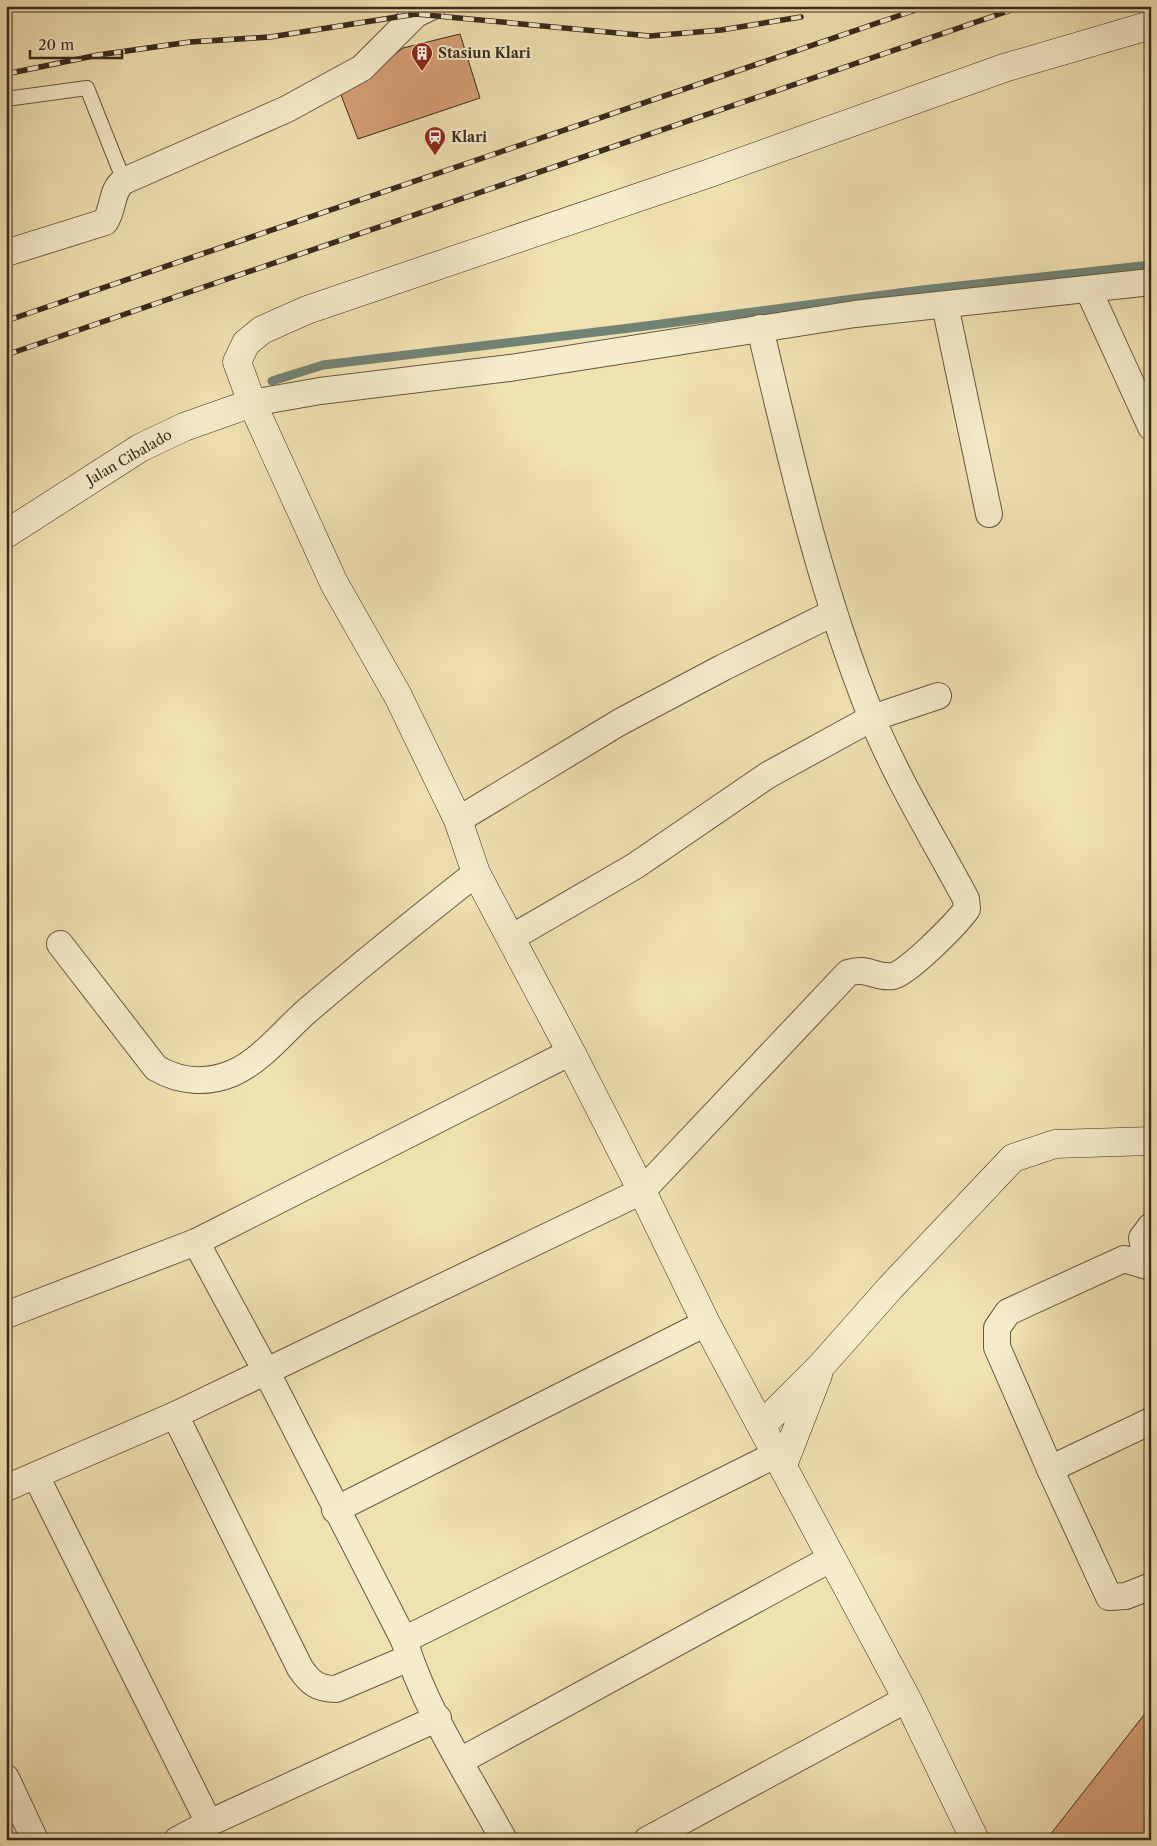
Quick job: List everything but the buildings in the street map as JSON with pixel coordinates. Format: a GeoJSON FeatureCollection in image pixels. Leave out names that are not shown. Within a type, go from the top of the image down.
{"type":"FeatureCollection","features":[{"type":"Feature","properties":{"kind":"street"},"geometry":{"type":"LineString","coordinates":[[6,253],[105,222],[110,213],[117,187],[124,181],[287,109],[362,68],[416,14],[432,6]]}},
{"type":"Feature","properties":{"kind":"street"},"geometry":{"type":"LineString","coordinates":[[975,1840],[907,1699],[830,1559],[762,1425],[706,1323],[642,1191],[571,1052],[476,873],[458,820],[398,696],[334,583],[250,398],[237,362],[246,343],[262,330],[307,310],[710,173],[1004,68],[1151,25]]}},
{"type":"Feature","properties":{"kind":"street"},"geometry":{"type":"LineString","coordinates":[[250,398],[510,368],[760,328],[945,304],[1151,282]]}},
{"type":"Feature","properties":{"kind":"street"},"geometry":{"type":"LineString","coordinates":[[1088,288],[1151,426]]}},
{"type":"Feature","properties":{"kind":"street"},"geometry":{"type":"LineString","coordinates":[[945,304],[989,514]]}},
{"type":"Feature","properties":{"kind":"street"},"geometry":{"type":"LineString","coordinates":[[6,1488],[175,1415],[642,1191],[848,973],[865,969],[883,976],[902,973],[968,910],[966,900],[901,781],[872,718],[833,613],[788,451],[760,328]]}},
{"type":"Feature","properties":{"kind":"street","name":"Jalan Cibalado"},"geometry":{"type":"LineString","coordinates":[[6,534],[140,448],[250,398]]}},
{"type":"Feature","properties":{"kind":"street"},"geometry":{"type":"LineString","coordinates":[[458,820],[620,722],[724,666],[833,613]]}},
{"type":"Feature","properties":{"kind":"street"},"geometry":{"type":"LineString","coordinates":[[511,938],[635,866],[768,775],[872,718],[938,696]]}},
{"type":"Feature","properties":{"kind":"street"},"geometry":{"type":"LineString","coordinates":[[60,944],[156,1068],[178,1078],[217,1079],[244,1067],[370,956],[476,873]]}},
{"type":"Feature","properties":{"kind":"street"},"geometry":{"type":"LineString","coordinates":[[6,1315],[196,1242],[571,1052]]}},
{"type":"Feature","properties":{"kind":"street"},"geometry":{"type":"LineString","coordinates":[[762,1425],[821,1366],[890,1288],[1013,1158],[1055,1144],[1151,1141]]}},
{"type":"Feature","properties":{"kind":"street"},"geometry":{"type":"LineString","coordinates":[[1149,1269],[1142,1238],[1151,1226]]}},
{"type":"Feature","properties":{"kind":"street"},"geometry":{"type":"LineString","coordinates":[[196,1242],[266,1371],[406,1649],[438,1718],[504,1840]]}},
{"type":"Feature","properties":{"kind":"street"},"geometry":{"type":"LineString","coordinates":[[1149,1269],[1124,1260],[1100,1269],[1008,1312],[997,1328],[997,1346],[1097,1575],[1109,1597],[1126,1596],[1151,1586]]}},
{"type":"Feature","properties":{"kind":"street"},"geometry":{"type":"LineString","coordinates":[[335,1510],[706,1323]]}},
{"type":"Feature","properties":{"kind":"street"},"geometry":{"type":"LineString","coordinates":[[175,1415],[300,1668],[307,1679],[323,1689],[336,1689],[406,1649],[780,1460],[821,1366]]}},
{"type":"Feature","properties":{"kind":"street"},"geometry":{"type":"LineString","coordinates":[[1050,1469],[1151,1421]]}},
{"type":"Feature","properties":{"kind":"street"},"geometry":{"type":"LineString","coordinates":[[36,1476],[210,1822]]}},
{"type":"Feature","properties":{"kind":"street"},"geometry":{"type":"LineString","coordinates":[[460,1760],[830,1559]]}},
{"type":"Feature","properties":{"kind":"street"},"geometry":{"type":"LineString","coordinates":[[647,1840],[907,1699]]}},
{"type":"Feature","properties":{"kind":"street"},"geometry":{"type":"LineString","coordinates":[[177,1840],[210,1822],[438,1718]]}},
{"type":"Feature","properties":{"kind":"street"},"geometry":{"type":"LineString","coordinates":[[6,1778],[35,1840]]}},
{"type":"Feature","properties":{"kind":"lane"},"geometry":{"type":"LineString","coordinates":[[6,99],[87,88],[124,181]]}},
{"type":"Feature","properties":{"kind":"waterway"},"geometry":{"type":"LineString","coordinates":[[272,381],[323,365],[922,290],[1151,265]]}},
{"type":"Feature","properties":{"kind":"railway"},"geometry":{"type":"LineString","coordinates":[[6,321],[927,6]]}},
{"type":"Feature","properties":{"kind":"railway"},"geometry":{"type":"LineString","coordinates":[[6,355],[1023,6]]}},
{"type":"Feature","properties":{"kind":"railway"},"geometry":{"type":"LineString","coordinates":[[6,74],[98,55],[190,42],[270,37],[416,14],[650,36],[721,30],[801,17]]}},
{"type":"Feature","properties":{"kind":"place","name":"Stasiun Klari"},"geometry":{"type":"Point","coordinates":[422,72]}},
{"type":"Feature","properties":{"kind":"place","name":"Klari"},"geometry":{"type":"Point","coordinates":[435,156]}}]}
